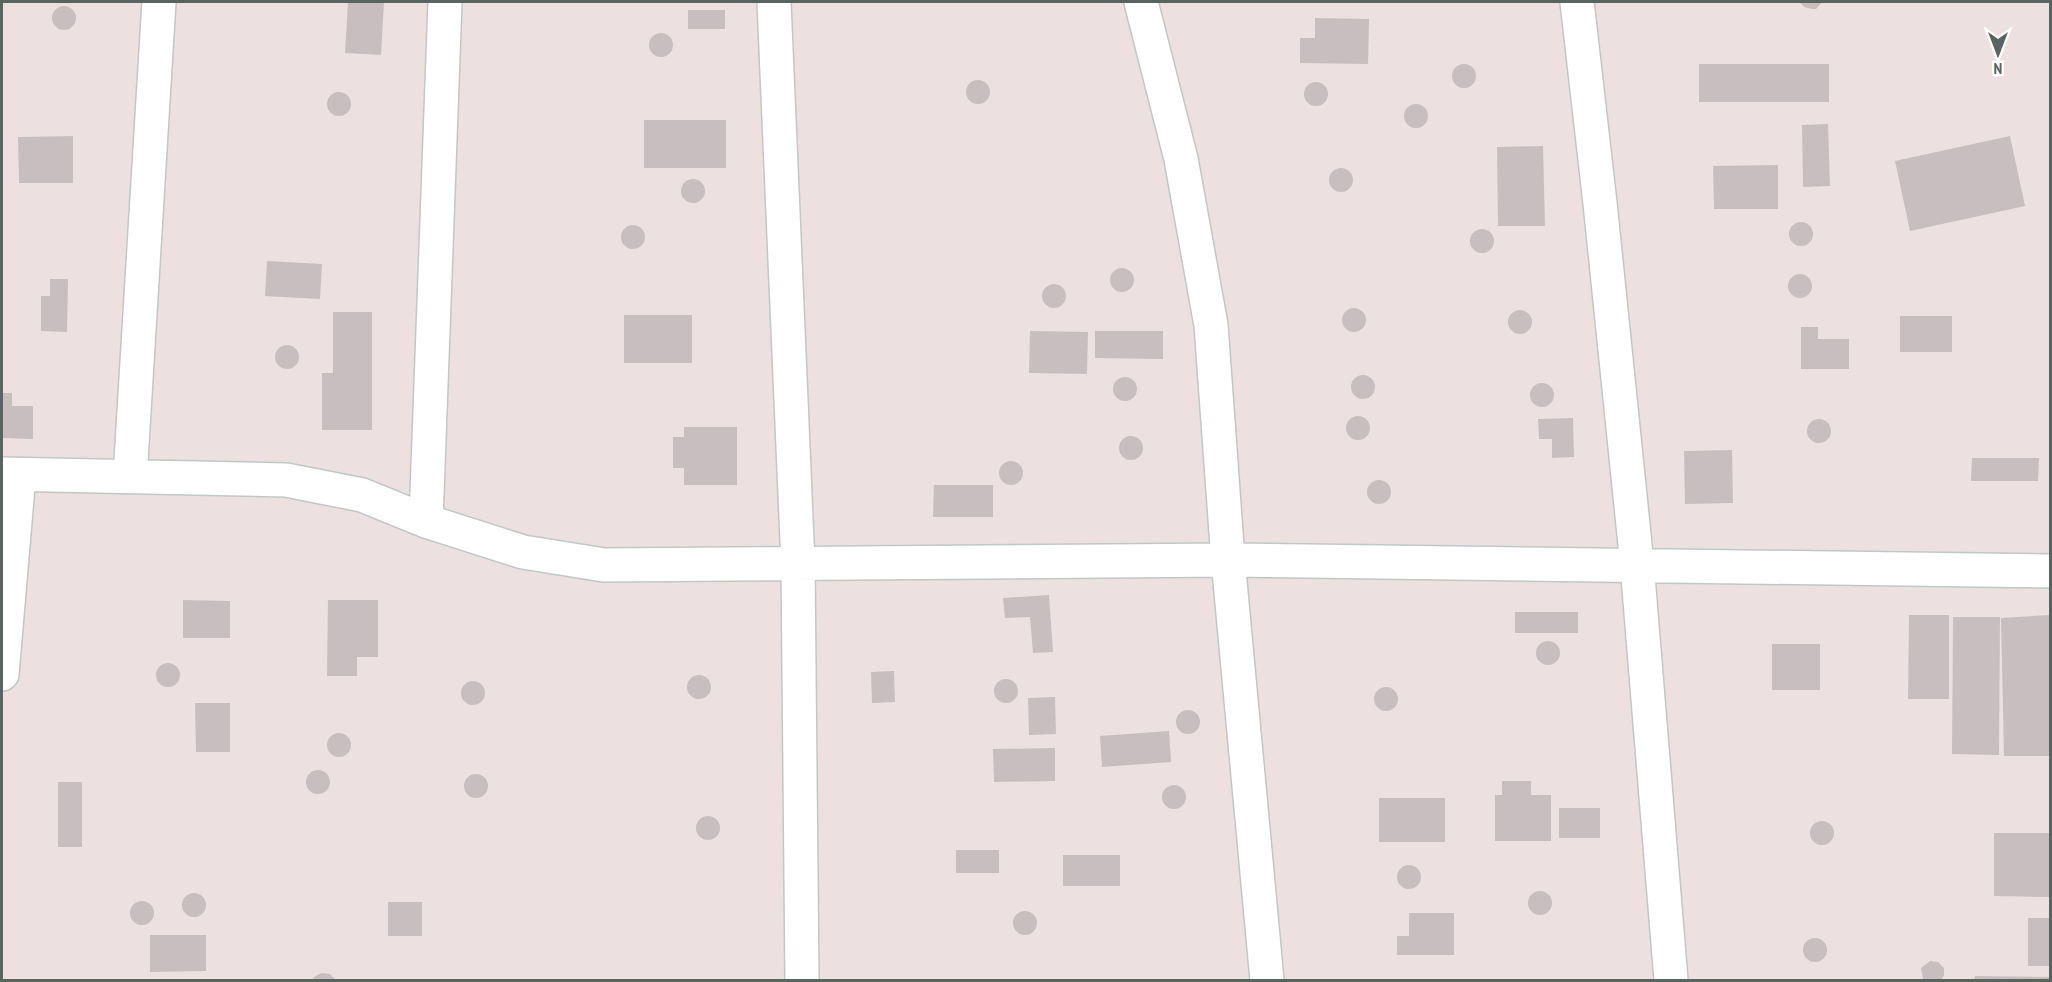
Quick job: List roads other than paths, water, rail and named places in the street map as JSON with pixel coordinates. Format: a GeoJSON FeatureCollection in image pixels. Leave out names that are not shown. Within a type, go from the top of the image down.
{"type":"FeatureCollection","features":[{"type":"Feature","properties":{"kind":"street"},"geometry":{"type":"LineString","coordinates":[[130,477],[159,2]]}},
{"type":"Feature","properties":{"kind":"street"},"geometry":{"type":"LineString","coordinates":[[426,521],[445,2]]}},
{"type":"Feature","properties":{"kind":"street"},"geometry":{"type":"LineString","coordinates":[[774,2],[798,564],[802,981]]}},
{"type":"Feature","properties":{"kind":"street"},"geometry":{"type":"LineString","coordinates":[[1141,2],[1181,159],[1211,326],[1228,560],[1267,981]]}},
{"type":"Feature","properties":{"kind":"street"},"geometry":{"type":"LineString","coordinates":[[1577,2],[1637,564],[1671,981]]}},
{"type":"Feature","properties":{"kind":"street"},"geometry":{"type":"LineString","coordinates":[[2,674],[10,474],[286,480],[362,495],[426,521],[523,552],[604,565],[1228,560],[2050,571]]}}]}
